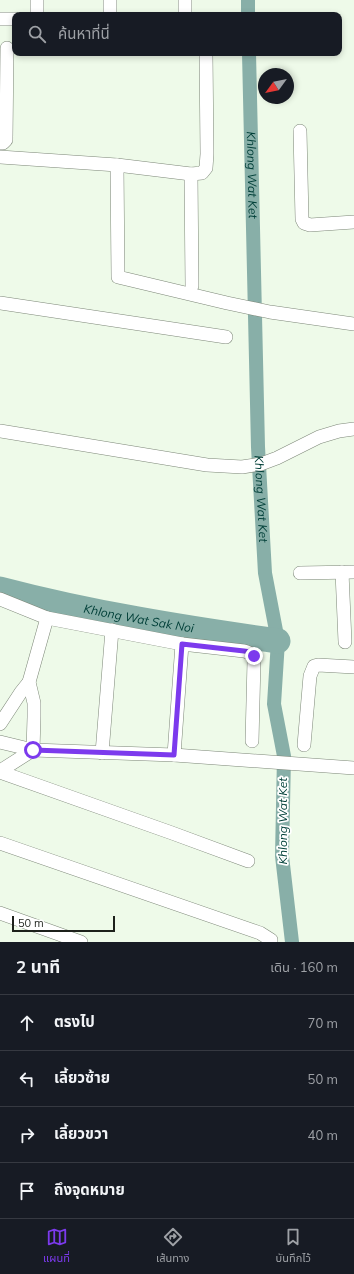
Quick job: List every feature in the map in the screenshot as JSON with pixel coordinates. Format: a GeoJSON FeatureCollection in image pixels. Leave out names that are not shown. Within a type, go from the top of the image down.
{"type":"FeatureCollection","features":[{"type":"Feature","properties":{"kind":"street"},"geometry":{"type":"LineString","coordinates":[[37,0],[37,12]]}},
{"type":"Feature","properties":{"kind":"street"},"geometry":{"type":"LineString","coordinates":[[110,0],[110,12]]}},
{"type":"Feature","properties":{"kind":"street"},"geometry":{"type":"LineString","coordinates":[[185,0],[185,12]]}},
{"type":"Feature","properties":{"kind":"street"},"geometry":{"type":"LineString","coordinates":[[0,19],[12,19]]}},
{"type":"Feature","properties":{"kind":"street"},"geometry":{"type":"LineString","coordinates":[[0,143],[3,143],[6,140],[7,48]]}},
{"type":"Feature","properties":{"kind":"street"},"geometry":{"type":"LineString","coordinates":[[0,157],[117,165],[191,174],[202,173],[206,168],[207,154],[206,56]]}},
{"type":"Feature","properties":{"kind":"street"},"geometry":{"type":"LineString","coordinates":[[300,131],[302,219],[304,223],[310,225],[354,222]]}},
{"type":"Feature","properties":{"kind":"street"},"geometry":{"type":"LineString","coordinates":[[117,165],[118,277],[270,312],[354,324]]}},
{"type":"Feature","properties":{"kind":"street"},"geometry":{"type":"LineString","coordinates":[[191,174],[192,286]]}},
{"type":"Feature","properties":{"kind":"street"},"geometry":{"type":"LineString","coordinates":[[0,304],[226,337]]}},
{"type":"Feature","properties":{"kind":"street"},"geometry":{"type":"LineString","coordinates":[[0,431],[207,465],[242,467],[261,464],[277,458],[319,437],[339,431],[354,429]]}},
{"type":"Feature","properties":{"kind":"street"},"geometry":{"type":"LineString","coordinates":[[300,573],[348,572],[345,642]]}},
{"type":"Feature","properties":{"kind":"street"},"geometry":{"type":"LineString","coordinates":[[0,599],[47,618],[182,644],[250,652],[254,656],[252,741]]}},
{"type":"Feature","properties":{"kind":"street"},"geometry":{"type":"LineString","coordinates":[[0,724],[29,682],[47,618]]}},
{"type":"Feature","properties":{"kind":"street"},"geometry":{"type":"LineString","coordinates":[[102,753],[112,630]]}},
{"type":"Feature","properties":{"kind":"street"},"geometry":{"type":"LineString","coordinates":[[174,755],[182,644]]}},
{"type":"Feature","properties":{"kind":"street"},"geometry":{"type":"LineString","coordinates":[[304,745],[310,676],[314,666],[354,667]]}},
{"type":"Feature","properties":{"kind":"street"},"geometry":{"type":"LineString","coordinates":[[29,682],[34,703],[33,750]]}},
{"type":"Feature","properties":{"kind":"street"},"geometry":{"type":"LineString","coordinates":[[0,742],[33,750],[174,755],[354,768]]}},
{"type":"Feature","properties":{"kind":"street"},"geometry":{"type":"LineString","coordinates":[[0,772],[33,750]]}},
{"type":"Feature","properties":{"kind":"street"},"geometry":{"type":"LineString","coordinates":[[0,772],[165,830],[248,862]]}},
{"type":"Feature","properties":{"kind":"street"},"geometry":{"type":"LineString","coordinates":[[0,843],[260,933],[271,940],[271,942]]}},
{"type":"Feature","properties":{"kind":"street"},"geometry":{"type":"LineString","coordinates":[[0,913],[81,942]]}},
{"type":"Feature","properties":{"kind":"waterway","name":"Khlong Wat Ket"},"geometry":{"type":"LineString","coordinates":[[248,0],[248,12]]}},
{"type":"Feature","properties":{"kind":"waterway","name":"Khlong Wat Ket"},"geometry":{"type":"LineString","coordinates":[[249,56],[258,447],[265,573],[278,641],[274,704],[284,756],[282,856],[292,942]]}},
{"type":"Feature","properties":{"kind":"waterway","name":"Khlong Wat Sak Noi"},"geometry":{"type":"LineString","coordinates":[[0,589],[103,613],[278,641]]}},
{"type":"Feature","properties":{"kind":"route"},"geometry":{"type":"LineString","coordinates":[[33,750],[174,755],[182,644],[244,651],[250,652],[254,656]]}}]}
